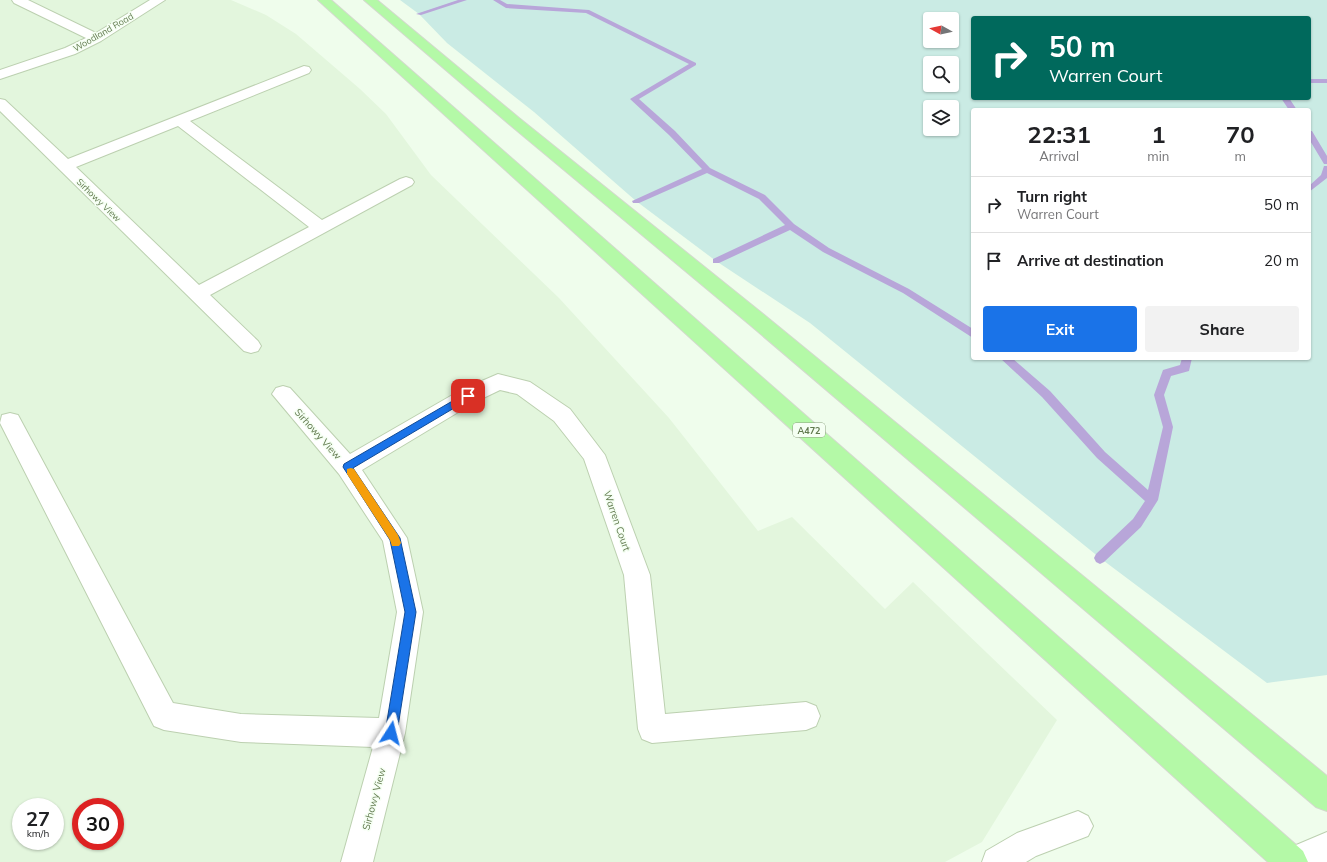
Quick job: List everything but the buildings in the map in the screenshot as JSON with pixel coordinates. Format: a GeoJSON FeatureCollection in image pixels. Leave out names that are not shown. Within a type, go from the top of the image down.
{"type":"FeatureCollection","features":[{"type":"Feature","properties":{"kind":"main road","name":"A472"},"geometry":{"type":"LineString","coordinates":[[324,0],[1292,862]]}},
{"type":"Feature","properties":{"kind":"main road"},"geometry":{"type":"LineString","coordinates":[[370,0],[514,121],[756,319],[1327,796]]}},
{"type":"Feature","properties":{"kind":"street"},"geometry":{"type":"LineString","coordinates":[[18,0],[96,38]]}},
{"type":"Feature","properties":{"kind":"street","name":"Woodland Road"},"geometry":{"type":"LineString","coordinates":[[0,74],[70,51],[96,38],[159,0]]}},
{"type":"Feature","properties":{"kind":"street"},"geometry":{"type":"LineString","coordinates":[[65,166],[304,70]]}},
{"type":"Feature","properties":{"kind":"street","name":"Sirhowy View"},"geometry":{"type":"LineString","coordinates":[[0,103],[251,346]]}},
{"type":"Feature","properties":{"kind":"street"},"geometry":{"type":"LineString","coordinates":[[179,120],[321,227]]}},
{"type":"Feature","properties":{"kind":"street"},"geometry":{"type":"LineString","coordinates":[[197,294],[406,182]]}},
{"type":"Feature","properties":{"kind":"street","name":"Warren Court"},"geometry":{"type":"LineString","coordinates":[[347,467],[468,396],[498,382],[523,388],[562,415],[594,455],[636,575],[652,729],[806,716]]}},
{"type":"Feature","properties":{"kind":"street","name":"Sirhowy View"},"geometry":{"type":"LineString","coordinates":[[283,394],[347,467],[395,538],[410,612],[391,733],[357,862]]}},
{"type":"Feature","properties":{"kind":"street"},"geometry":{"type":"LineString","coordinates":[[10,420],[164,716],[241,728],[391,733]]}},
{"type":"Feature","properties":{"kind":"street"},"geometry":{"type":"LineString","coordinates":[[1292,862],[1327,848]]}},
{"type":"Feature","properties":{"kind":"lane"},"geometry":{"type":"LineString","coordinates":[[997,862],[1028,844],[1078,826]]}},
{"type":"Feature","properties":{"kind":"shaded area"},"geometry":{"type":"Polygon","coordinates":[[[0,0],[231,0],[266,15],[296,34],[360,89],[386,114],[431,175],[559,298],[669,418],[758,531],[792,517],[885,609],[913,582],[1057,720],[982,842],[945,862],[0,862],[0,0]]]}},
{"type":"Feature","properties":{"kind":"shaded area"},"geometry":{"type":"Polygon","coordinates":[[[400,0],[1327,0],[1327,675],[1267,683],[1100,558],[810,323],[716,261],[636,201],[534,112],[447,43],[419,14],[400,0]]]}},
{"type":"Feature","properties":{"kind":"waterway"},"geometry":{"type":"LineString","coordinates":[[419,14],[464,0]]}},
{"type":"Feature","properties":{"kind":"waterway"},"geometry":{"type":"LineString","coordinates":[[496,0],[506,6],[587,11],[694,64],[634,99],[672,133],[707,170]]}},
{"type":"Feature","properties":{"kind":"waterway"},"geometry":{"type":"LineString","coordinates":[[1311,81],[1327,81]]}},
{"type":"Feature","properties":{"kind":"waterway"},"geometry":{"type":"LineString","coordinates":[[1286,100],[1292,108]]}},
{"type":"Feature","properties":{"kind":"waterway"},"geometry":{"type":"LineString","coordinates":[[1311,136],[1327,162]]}},
{"type":"Feature","properties":{"kind":"waterway"},"geometry":{"type":"LineString","coordinates":[[1311,188],[1325,176],[1327,168]]}},
{"type":"Feature","properties":{"kind":"waterway"},"geometry":{"type":"LineString","coordinates":[[636,201],[707,170]]}},
{"type":"Feature","properties":{"kind":"waterway"},"geometry":{"type":"LineString","coordinates":[[707,170],[762,197],[791,226]]}},
{"type":"Feature","properties":{"kind":"waterway"},"geometry":{"type":"LineString","coordinates":[[716,261],[791,226]]}},
{"type":"Feature","properties":{"kind":"waterway"},"geometry":{"type":"LineString","coordinates":[[791,226],[826,250],[906,291],[971,333]]}},
{"type":"Feature","properties":{"kind":"waterway"},"geometry":{"type":"LineString","coordinates":[[1007,360],[1046,394],[1101,455],[1152,500]]}},
{"type":"Feature","properties":{"kind":"waterway"},"geometry":{"type":"LineString","coordinates":[[1152,500],[1168,427],[1159,395],[1167,373],[1185,368],[1187,360]]}},
{"type":"Feature","properties":{"kind":"waterway"},"geometry":{"type":"LineString","coordinates":[[1100,558],[1137,523],[1152,500]]}},
{"type":"Feature","properties":{"kind":"slow traffic"},"geometry":{"type":"LineString","coordinates":[[351,472],[395,538],[396,543]]}},
{"type":"Feature","properties":{"kind":"route"},"geometry":{"type":"LineString","coordinates":[[391,733],[410,612],[395,538],[347,467],[468,396]]}}]}
